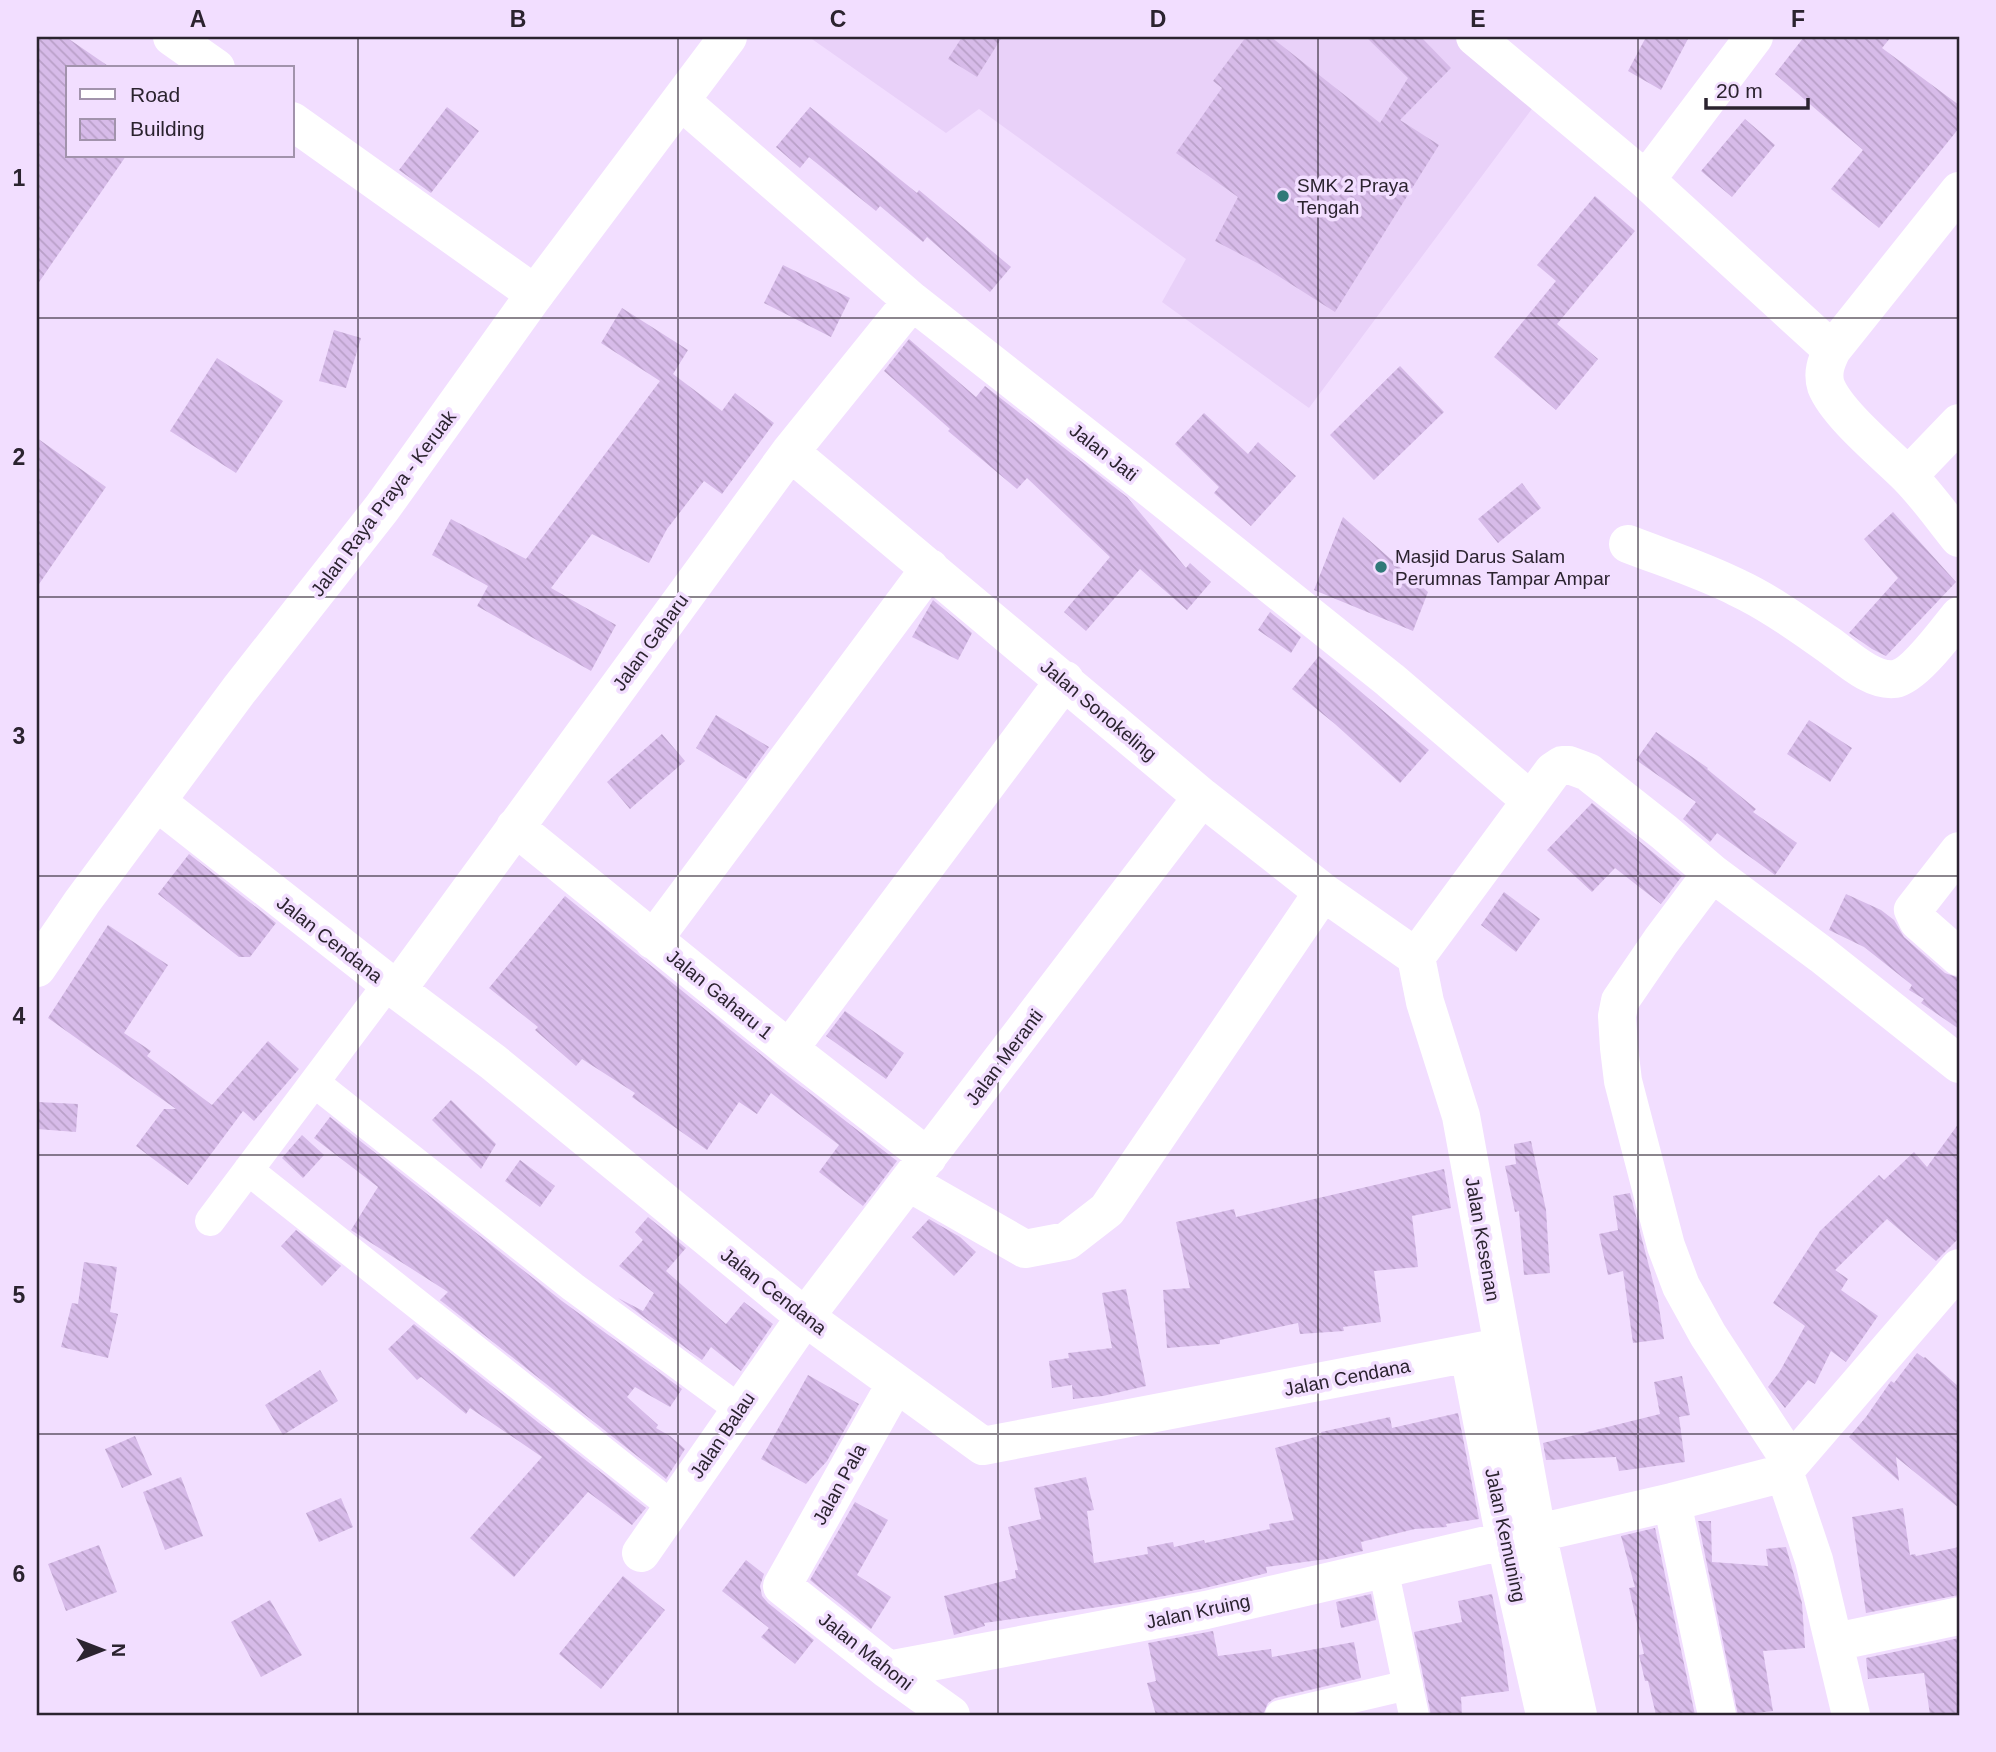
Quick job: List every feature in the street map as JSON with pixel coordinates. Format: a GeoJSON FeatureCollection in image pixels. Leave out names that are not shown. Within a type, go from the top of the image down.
{"type":"FeatureCollection","features":[{"type":"Feature","properties":{"kind":"street"},"geometry":{"type":"LineString","coordinates":[[172,37],[213,66]]}},
{"type":"Feature","properties":{"kind":"street","name":"Jalan Raya Praya - Keruak"},"geometry":{"type":"LineString","coordinates":[[37,968],[82,902],[239,690],[382,508],[535,294],[728,37]]}},
{"type":"Feature","properties":{"kind":"street"},"geometry":{"type":"LineString","coordinates":[[1475,37],[1646,180],[1832,349]]}},
{"type":"Feature","properties":{"kind":"street"},"geometry":{"type":"LineString","coordinates":[[1646,180],[1754,37]]}},
{"type":"Feature","properties":{"kind":"street","name":"Jalan Jati"},"geometry":{"type":"LineString","coordinates":[[681,101],[912,301],[1368,663],[1530,800]]}},
{"type":"Feature","properties":{"kind":"street"},"geometry":{"type":"LineString","coordinates":[[294,122],[535,294]]}},
{"type":"Feature","properties":{"kind":"street"},"geometry":{"type":"LineString","coordinates":[[1959,191],[1832,349],[1824,373],[1827,389],[1837,404],[1881,452],[1908,476],[1959,538]]}},
{"type":"Feature","properties":{"kind":"street","name":"Jalan Gaharu"},"geometry":{"type":"LineString","coordinates":[[392,987],[515,827],[790,452],[912,301]]}},
{"type":"Feature","properties":{"kind":"street"},"geometry":{"type":"LineString","coordinates":[[1908,476],[1959,423]]}},
{"type":"Feature","properties":{"kind":"street","name":"Jalan Sonokeling"},"geometry":{"type":"LineString","coordinates":[[790,452],[1202,797],[1323,892],[1416,957]]}},
{"type":"Feature","properties":{"kind":"street"},"geometry":{"type":"LineString","coordinates":[[1628,544],[1737,587],[1794,621],[1870,673],[1886,679],[1901,678],[1917,665],[1959,616]]}},
{"type":"Feature","properties":{"kind":"street"},"geometry":{"type":"LineString","coordinates":[[653,940],[930,568]]}},
{"type":"Feature","properties":{"kind":"street"},"geometry":{"type":"LineString","coordinates":[[789,1049],[1065,680]]}},
{"type":"Feature","properties":{"kind":"street"},"geometry":{"type":"LineString","coordinates":[[1416,957],[1530,800],[1558,767],[1569,765],[1588,772],[1712,873],[1822,955],[1959,1064]]}},
{"type":"Feature","properties":{"kind":"street","name":"Jalan Meranti"},"geometry":{"type":"LineString","coordinates":[[805,1317],[1202,797]]}},
{"type":"Feature","properties":{"kind":"street","name":"Jalan Cendana"},"geometry":{"type":"LineString","coordinates":[[157,802],[392,987],[493,1062],[805,1317],[984,1446],[1485,1351]]}},
{"type":"Feature","properties":{"kind":"street","name":"Jalan Gaharu 1"},"geometry":{"type":"LineString","coordinates":[[515,827],[789,1049],[918,1170],[1025,1249],[1067,1241],[1107,1210],[1323,892]]}},
{"type":"Feature","properties":{"kind":"street"},"geometry":{"type":"LineString","coordinates":[[1959,851],[1913,910],[1918,921],[1959,957]]}},
{"type":"Feature","properties":{"kind":"street"},"geometry":{"type":"LineString","coordinates":[[1712,873],[1620,1001],[1617,1016],[1623,1081],[1666,1246],[1681,1286],[1788,1467],[1835,1642],[1851,1715]]}},
{"type":"Feature","properties":{"kind":"street","name":"Jalan Kesenan"},"geometry":{"type":"LineString","coordinates":[[1416,957],[1424,1002],[1461,1116],[1485,1351],[1521,1536],[1578,1715]]}},
{"type":"Feature","properties":{"kind":"street"},"geometry":{"type":"LineString","coordinates":[[210,1221],[314,1083],[392,987]]}},
{"type":"Feature","properties":{"kind":"street"},"geometry":{"type":"LineString","coordinates":[[314,1083],[573,1287],[739,1409]]}},
{"type":"Feature","properties":{"kind":"street"},"geometry":{"type":"LineString","coordinates":[[248,1170],[673,1507]]}},
{"type":"Feature","properties":{"kind":"street"},"geometry":{"type":"LineString","coordinates":[[1788,1467],[1959,1268]]}},
{"type":"Feature","properties":{"kind":"street","name":"Jalan Balau"},"geometry":{"type":"LineString","coordinates":[[641,1553],[805,1317]]}},
{"type":"Feature","properties":{"kind":"street","name":"Jalan Pala"},"geometry":{"type":"LineString","coordinates":[[782,1586],[896,1382]]}},
{"type":"Feature","properties":{"kind":"street","name":"Jalan Kruing"},"geometry":{"type":"LineString","coordinates":[[888,1670],[1206,1610],[1672,1502],[1773,1476],[1788,1467]]}},
{"type":"Feature","properties":{"kind":"street"},"geometry":{"type":"LineString","coordinates":[[1672,1502],[1717,1715]]}},
{"type":"Feature","properties":{"kind":"street","name":"Jalan Kemuning"},"geometry":{"type":"LineString","coordinates":[[1521,1536],[1545,1715]]}},
{"type":"Feature","properties":{"kind":"street"},"geometry":{"type":"LineString","coordinates":[[1383,1568],[1414,1715]]}},
{"type":"Feature","properties":{"kind":"street","name":"Jalan Mahoni"},"geometry":{"type":"LineString","coordinates":[[782,1586],[888,1670],[951,1715]]}},
{"type":"Feature","properties":{"kind":"street"},"geometry":{"type":"LineString","coordinates":[[1835,1642],[1959,1616]]}},
{"type":"Feature","properties":{"kind":"street"},"geometry":{"type":"LineString","coordinates":[[1280,1715],[1408,1685]]}},
{"type":"Feature","properties":{"kind":"shaded area","name":"SMK 2 Praya Tengah"},"geometry":{"type":"Polygon","coordinates":[[[809,37],[1476,37],[1543,94],[1309,408],[1162,302],[1186,259],[979,109],[946,133],[809,37]]]}},
{"type":"Feature","properties":{"kind":"building"},"geometry":{"type":"Polygon","coordinates":[[[37,37],[66,37],[108,66],[66,66],[66,158],[125,158],[37,285],[37,37]]]}},
{"type":"Feature","properties":{"kind":"building"},"geometry":{"type":"Polygon","coordinates":[[[962,37],[1002,37],[977,77],[948,59],[962,37]]]}},
{"type":"Feature","properties":{"kind":"building"},"geometry":{"type":"Polygon","coordinates":[[[1246,37],[1271,37],[1380,123],[1408,78],[1366,37],[1421,37],[1451,68],[1400,120],[1439,145],[1335,312],[1261,265],[1215,241],[1238,197],[1176,153],[1222,88],[1213,81],[1246,37]]]}},
{"type":"Feature","properties":{"kind":"building"},"geometry":{"type":"Polygon","coordinates":[[[1646,37],[1689,37],[1661,90],[1628,71],[1646,37]]]}},
{"type":"Feature","properties":{"kind":"building"},"geometry":{"type":"Polygon","coordinates":[[[1804,37],[1891,37],[1882,48],[1959,105],[1959,128],[1879,228],[1831,189],[1863,150],[1775,74],[1804,37]]]}},
{"type":"Feature","properties":{"kind":"building"},"geometry":{"type":"Polygon","coordinates":[[[447,107],[479,131],[431,193],[399,170],[447,107]]]}},
{"type":"Feature","properties":{"kind":"building"},"geometry":{"type":"Polygon","coordinates":[[[810,107],[917,193],[919,190],[1011,267],[990,292],[927,237],[923,242],[880,206],[876,211],[809,157],[800,168],[776,147],[810,107]]]}},
{"type":"Feature","properties":{"kind":"building"},"geometry":{"type":"Polygon","coordinates":[[[1745,119],[1775,145],[1732,197],[1701,171],[1745,119]]]}},
{"type":"Feature","properties":{"kind":"building"},"geometry":{"type":"Polygon","coordinates":[[[1595,196],[1635,231],[1557,324],[1598,359],[1556,410],[1494,357],[1556,281],[1537,265],[1595,196]]]}},
{"type":"Feature","properties":{"kind":"building"},"geometry":{"type":"Polygon","coordinates":[[[783,265],[850,298],[831,337],[764,303],[783,265]]]}},
{"type":"Feature","properties":{"kind":"building"},"geometry":{"type":"Polygon","coordinates":[[[622,308],[688,350],[673,374],[722,411],[735,393],[774,423],[722,494],[704,481],[667,529],[649,563],[592,534],[551,588],[616,625],[591,671],[477,606],[488,586],[432,555],[451,519],[526,559],[660,381],[601,343],[622,308]]]}},
{"type":"Feature","properties":{"kind":"building"},"geometry":{"type":"Polygon","coordinates":[[[334,330],[361,338],[346,388],[319,381],[334,330]]]}},
{"type":"Feature","properties":{"kind":"building"},"geometry":{"type":"Polygon","coordinates":[[[909,339],[976,397],[985,386],[1127,497],[1186,568],[1190,563],[1211,582],[1187,610],[1140,569],[1086,631],[1064,612],[1110,557],[1027,478],[1017,489],[948,431],[950,429],[884,371],[909,339]]]}},
{"type":"Feature","properties":{"kind":"building"},"geometry":{"type":"Polygon","coordinates":[[[217,358],[283,401],[236,473],[170,431],[217,358]]]}},
{"type":"Feature","properties":{"kind":"building"},"geometry":{"type":"Polygon","coordinates":[[[1400,366],[1444,412],[1374,480],[1330,435],[1400,366]]]}},
{"type":"Feature","properties":{"kind":"building"},"geometry":{"type":"Polygon","coordinates":[[[1204,413],[1248,454],[1258,442],[1296,476],[1251,526],[1214,493],[1219,487],[1175,444],[1204,413]]]}},
{"type":"Feature","properties":{"kind":"building"},"geometry":{"type":"Polygon","coordinates":[[[37,438],[106,487],[37,587],[37,438]]]}},
{"type":"Feature","properties":{"kind":"building"},"geometry":{"type":"Polygon","coordinates":[[[1522,483],[1541,508],[1498,543],[1478,519],[1522,483]]]}},
{"type":"Feature","properties":{"kind":"building"},"geometry":{"type":"Polygon","coordinates":[[[1893,512],[1956,582],[1886,656],[1849,633],[1898,578],[1864,539],[1893,512]]]}},
{"type":"Feature","properties":{"kind":"building","name":"Masjid Darus Salam Perumnas Tampar Ampar"},"geometry":{"type":"Polygon","coordinates":[[[1343,517],[1428,592],[1413,631],[1314,590],[1343,517]]]}},
{"type":"Feature","properties":{"kind":"building"},"geometry":{"type":"Polygon","coordinates":[[[933,600],[972,633],[958,660],[912,637],[933,600]]]}},
{"type":"Feature","properties":{"kind":"building"},"geometry":{"type":"Polygon","coordinates":[[[1270,612],[1301,637],[1291,653],[1258,630],[1270,612]]]}},
{"type":"Feature","properties":{"kind":"building"},"geometry":{"type":"Polygon","coordinates":[[[1319,656],[1429,750],[1400,783],[1292,689],[1319,656]]]}},
{"type":"Feature","properties":{"kind":"building"},"geometry":{"type":"Polygon","coordinates":[[[716,715],[769,747],[746,779],[696,748],[716,715]]]}},
{"type":"Feature","properties":{"kind":"building"},"geometry":{"type":"Polygon","coordinates":[[[1809,720],[1852,748],[1830,782],[1787,754],[1809,720]]]}},
{"type":"Feature","properties":{"kind":"building"},"geometry":{"type":"Polygon","coordinates":[[[1656,732],[1708,768],[1756,809],[1753,812],[1797,843],[1775,875],[1717,833],[1710,842],[1683,819],[1696,802],[1636,760],[1656,732]]]}},
{"type":"Feature","properties":{"kind":"building"},"geometry":{"type":"Polygon","coordinates":[[[662,734],[685,761],[630,809],[607,782],[662,734]]]}},
{"type":"Feature","properties":{"kind":"building"},"geometry":{"type":"Polygon","coordinates":[[[1592,803],[1682,876],[1661,904],[1615,868],[1592,892],[1547,850],[1592,803]]]}},
{"type":"Feature","properties":{"kind":"building"},"geometry":{"type":"Polygon","coordinates":[[[189,854],[276,923],[250,957],[239,957],[158,894],[189,854]]]}},
{"type":"Feature","properties":{"kind":"building"},"geometry":{"type":"Polygon","coordinates":[[[1504,892],[1540,919],[1516,952],[1481,925],[1504,892]]]}},
{"type":"Feature","properties":{"kind":"building"},"geometry":{"type":"Polygon","coordinates":[[[1846,894],[1881,910],[1894,920],[1904,937],[1945,973],[1959,978],[1959,1029],[1921,1003],[1924,999],[1909,990],[1912,985],[1864,947],[1829,930],[1846,894]]]}},
{"type":"Feature","properties":{"kind":"building"},"geometry":{"type":"Polygon","coordinates":[[[565,896],[897,1161],[863,1206],[819,1172],[839,1145],[771,1093],[757,1114],[739,1102],[707,1150],[632,1097],[635,1093],[582,1059],[576,1066],[535,1030],[538,1027],[489,988],[565,896]]]}},
{"type":"Feature","properties":{"kind":"building"},"geometry":{"type":"Polygon","coordinates":[[[108,925],[168,965],[124,1033],[151,1051],[147,1056],[212,1105],[268,1041],[299,1069],[254,1121],[243,1111],[188,1185],[136,1146],[164,1109],[176,1109],[48,1018],[108,925]]]}},
{"type":"Feature","properties":{"kind":"building"},"geometry":{"type":"Polygon","coordinates":[[[845,1011],[904,1053],[886,1079],[826,1036],[845,1011]]]}},
{"type":"Feature","properties":{"kind":"building"},"geometry":{"type":"Polygon","coordinates":[[[451,1100],[496,1144],[481,1169],[432,1120],[451,1100]]]}},
{"type":"Feature","properties":{"kind":"building"},"geometry":{"type":"Polygon","coordinates":[[[37,1102],[78,1104],[76,1132],[37,1129],[37,1102]]]}},
{"type":"Feature","properties":{"kind":"building"},"geometry":{"type":"Polygon","coordinates":[[[330,1117],[562,1301],[682,1389],[670,1407],[635,1387],[627,1397],[658,1425],[656,1428],[685,1449],[666,1479],[440,1300],[448,1292],[351,1230],[378,1187],[314,1138],[330,1117]]]}},
{"type":"Feature","properties":{"kind":"building"},"geometry":{"type":"Polygon","coordinates":[[[1959,1123],[1959,1238],[1936,1261],[1887,1219],[1835,1270],[1848,1279],[1841,1290],[1878,1316],[1846,1362],[1831,1351],[1815,1384],[1808,1380],[1785,1408],[1768,1387],[1805,1326],[1773,1303],[1820,1231],[1879,1175],[1884,1180],[1914,1152],[1927,1167],[1959,1123]]]}},
{"type":"Feature","properties":{"kind":"building"},"geometry":{"type":"Polygon","coordinates":[[[302,1135],[324,1155],[303,1178],[282,1158],[302,1135]]]}},
{"type":"Feature","properties":{"kind":"building"},"geometry":{"type":"Polygon","coordinates":[[[1531,1141],[1546,1210],[1550,1273],[1524,1275],[1519,1211],[1515,1212],[1505,1166],[1516,1164],[1514,1144],[1531,1141]]]}},
{"type":"Feature","properties":{"kind":"building"},"geometry":{"type":"Polygon","coordinates":[[[520,1160],[555,1186],[540,1207],[505,1181],[520,1160]]]}},
{"type":"Feature","properties":{"kind":"building"},"geometry":{"type":"Polygon","coordinates":[[[1444,1169],[1451,1208],[1412,1216],[1418,1267],[1374,1271],[1381,1322],[1343,1327],[1344,1331],[1300,1334],[1298,1323],[1220,1340],[1220,1344],[1167,1348],[1163,1290],[1190,1288],[1176,1222],[1234,1209],[1236,1217],[1444,1169]]]}},
{"type":"Feature","properties":{"kind":"building"},"geometry":{"type":"Polygon","coordinates":[[[1630,1193],[1658,1301],[1664,1339],[1633,1343],[1623,1271],[1608,1275],[1599,1234],[1618,1230],[1613,1196],[1630,1193]]]}},
{"type":"Feature","properties":{"kind":"building"},"geometry":{"type":"Polygon","coordinates":[[[648,1217],[686,1248],[666,1271],[726,1324],[744,1302],[773,1324],[741,1371],[711,1347],[702,1360],[618,1298],[643,1311],[654,1293],[619,1266],[643,1240],[635,1232],[648,1217]]]}},
{"type":"Feature","properties":{"kind":"building"},"geometry":{"type":"Polygon","coordinates":[[[929,1219],[960,1237],[976,1252],[954,1276],[912,1237],[929,1219]]]}},
{"type":"Feature","properties":{"kind":"building"},"geometry":{"type":"Polygon","coordinates":[[[296,1230],[341,1266],[322,1286],[281,1246],[296,1230]]]}},
{"type":"Feature","properties":{"kind":"building"},"geometry":{"type":"Polygon","coordinates":[[[84,1262],[117,1267],[110,1312],[118,1314],[108,1358],[61,1347],[72,1303],[78,1304],[84,1262]]]}},
{"type":"Feature","properties":{"kind":"building"},"geometry":{"type":"Polygon","coordinates":[[[1126,1289],[1146,1386],[1103,1396],[1073,1399],[1072,1385],[1052,1388],[1049,1361],[1069,1358],[1068,1353],[1112,1348],[1102,1293],[1126,1289]]]}},
{"type":"Feature","properties":{"kind":"building"},"geometry":{"type":"Polygon","coordinates":[[[414,1324],[646,1508],[632,1525],[588,1492],[514,1577],[470,1538],[542,1457],[470,1408],[466,1414],[421,1377],[417,1380],[388,1349],[414,1324]]]}},
{"type":"Feature","properties":{"kind":"building"},"geometry":{"type":"Polygon","coordinates":[[[1917,1353],[1959,1387],[1959,1508],[1896,1457],[1899,1481],[1849,1437],[1891,1381],[1894,1383],[1917,1353]]]}},
{"type":"Feature","properties":{"kind":"building"},"geometry":{"type":"Polygon","coordinates":[[[320,1370],[338,1401],[283,1435],[265,1405],[320,1370]]]}},
{"type":"Feature","properties":{"kind":"building"},"geometry":{"type":"Polygon","coordinates":[[[808,1375],[859,1404],[827,1461],[806,1484],[761,1459],[808,1375]]]}},
{"type":"Feature","properties":{"kind":"building"},"geometry":{"type":"Polygon","coordinates":[[[1682,1376],[1690,1415],[1679,1417],[1685,1462],[1619,1471],[1616,1457],[1546,1460],[1543,1443],[1660,1414],[1654,1382],[1682,1376]]]}},
{"type":"Feature","properties":{"kind":"building"},"geometry":{"type":"Polygon","coordinates":[[[1458,1413],[1479,1519],[1446,1524],[1447,1527],[1415,1529],[1361,1542],[1363,1551],[1266,1567],[1267,1573],[1201,1589],[1127,1603],[984,1623],[985,1626],[954,1635],[944,1596],[1016,1578],[1015,1570],[1018,1570],[1008,1527],[1041,1519],[1034,1488],[1086,1477],[1094,1510],[1087,1511],[1094,1563],[1148,1554],[1147,1547],[1173,1542],[1174,1547],[1204,1540],[1205,1543],[1270,1529],[1269,1524],[1294,1520],[1275,1448],[1322,1435],[1321,1432],[1390,1417],[1392,1428],[1458,1413]]]}},
{"type":"Feature","properties":{"kind":"building"},"geometry":{"type":"Polygon","coordinates":[[[135,1436],[152,1475],[122,1488],[105,1449],[135,1436]]]}},
{"type":"Feature","properties":{"kind":"building"},"geometry":{"type":"Polygon","coordinates":[[[181,1477],[203,1536],[165,1550],[143,1492],[181,1477]]]}},
{"type":"Feature","properties":{"kind":"building"},"geometry":{"type":"Polygon","coordinates":[[[341,1498],[353,1527],[319,1542],[306,1513],[341,1498]]]}},
{"type":"Feature","properties":{"kind":"building"},"geometry":{"type":"Polygon","coordinates":[[[855,1502],[888,1520],[857,1575],[891,1597],[871,1629],[810,1580],[855,1502]]]}},
{"type":"Feature","properties":{"kind":"building"},"geometry":{"type":"Polygon","coordinates":[[[1903,1508],[1910,1555],[1959,1547],[1959,1595],[1866,1613],[1852,1517],[1903,1508]]]}},
{"type":"Feature","properties":{"kind":"building"},"geometry":{"type":"Polygon","coordinates":[[[1698,1521],[1711,1521],[1712,1562],[1768,1566],[1766,1549],[1786,1547],[1802,1603],[1805,1648],[1763,1651],[1773,1711],[1738,1715],[1698,1521]]]}},
{"type":"Feature","properties":{"kind":"building"},"geometry":{"type":"Polygon","coordinates":[[[1655,1528],[1695,1715],[1656,1715],[1639,1655],[1644,1654],[1629,1588],[1635,1587],[1621,1536],[1655,1528]]]}},
{"type":"Feature","properties":{"kind":"building"},"geometry":{"type":"Polygon","coordinates":[[[99,1545],[117,1592],[66,1611],[48,1564],[99,1545]]]}},
{"type":"Feature","properties":{"kind":"building"},"geometry":{"type":"Polygon","coordinates":[[[746,1560],[764,1574],[760,1586],[762,1596],[814,1640],[795,1664],[761,1637],[769,1628],[722,1591],[746,1560]]]}},
{"type":"Feature","properties":{"kind":"building"},"geometry":{"type":"Polygon","coordinates":[[[623,1576],[665,1610],[601,1689],[559,1654],[623,1576]]]}},
{"type":"Feature","properties":{"kind":"building"},"geometry":{"type":"Polygon","coordinates":[[[1371,1594],[1376,1620],[1341,1628],[1336,1602],[1371,1594]]]}},
{"type":"Feature","properties":{"kind":"building"},"geometry":{"type":"Polygon","coordinates":[[[1492,1594],[1509,1691],[1461,1697],[1462,1715],[1431,1715],[1414,1632],[1462,1622],[1458,1601],[1492,1594]]]}},
{"type":"Feature","properties":{"kind":"building"},"geometry":{"type":"Polygon","coordinates":[[[270,1600],[302,1655],[261,1677],[231,1622],[270,1600]]]}},
{"type":"Feature","properties":{"kind":"building"},"geometry":{"type":"Polygon","coordinates":[[[1213,1631],[1218,1656],[1271,1649],[1272,1657],[1354,1642],[1361,1678],[1275,1698],[1268,1703],[1263,1715],[1156,1715],[1147,1683],[1156,1681],[1148,1643],[1213,1631]]]}},
{"type":"Feature","properties":{"kind":"building"},"geometry":{"type":"Polygon","coordinates":[[[1959,1638],[1959,1715],[1930,1715],[1924,1673],[1868,1679],[1866,1658],[1959,1638]]]}},
{"type":"Feature","properties":{"kind":"place","name":"SMK 2 Praya Tengah"},"geometry":{"type":"Point","coordinates":[1283,196]}},
{"type":"Feature","properties":{"kind":"place","name":"Masjid Darus Salam Perumnas Tampar Ampar"},"geometry":{"type":"Point","coordinates":[1381,567]}}]}
